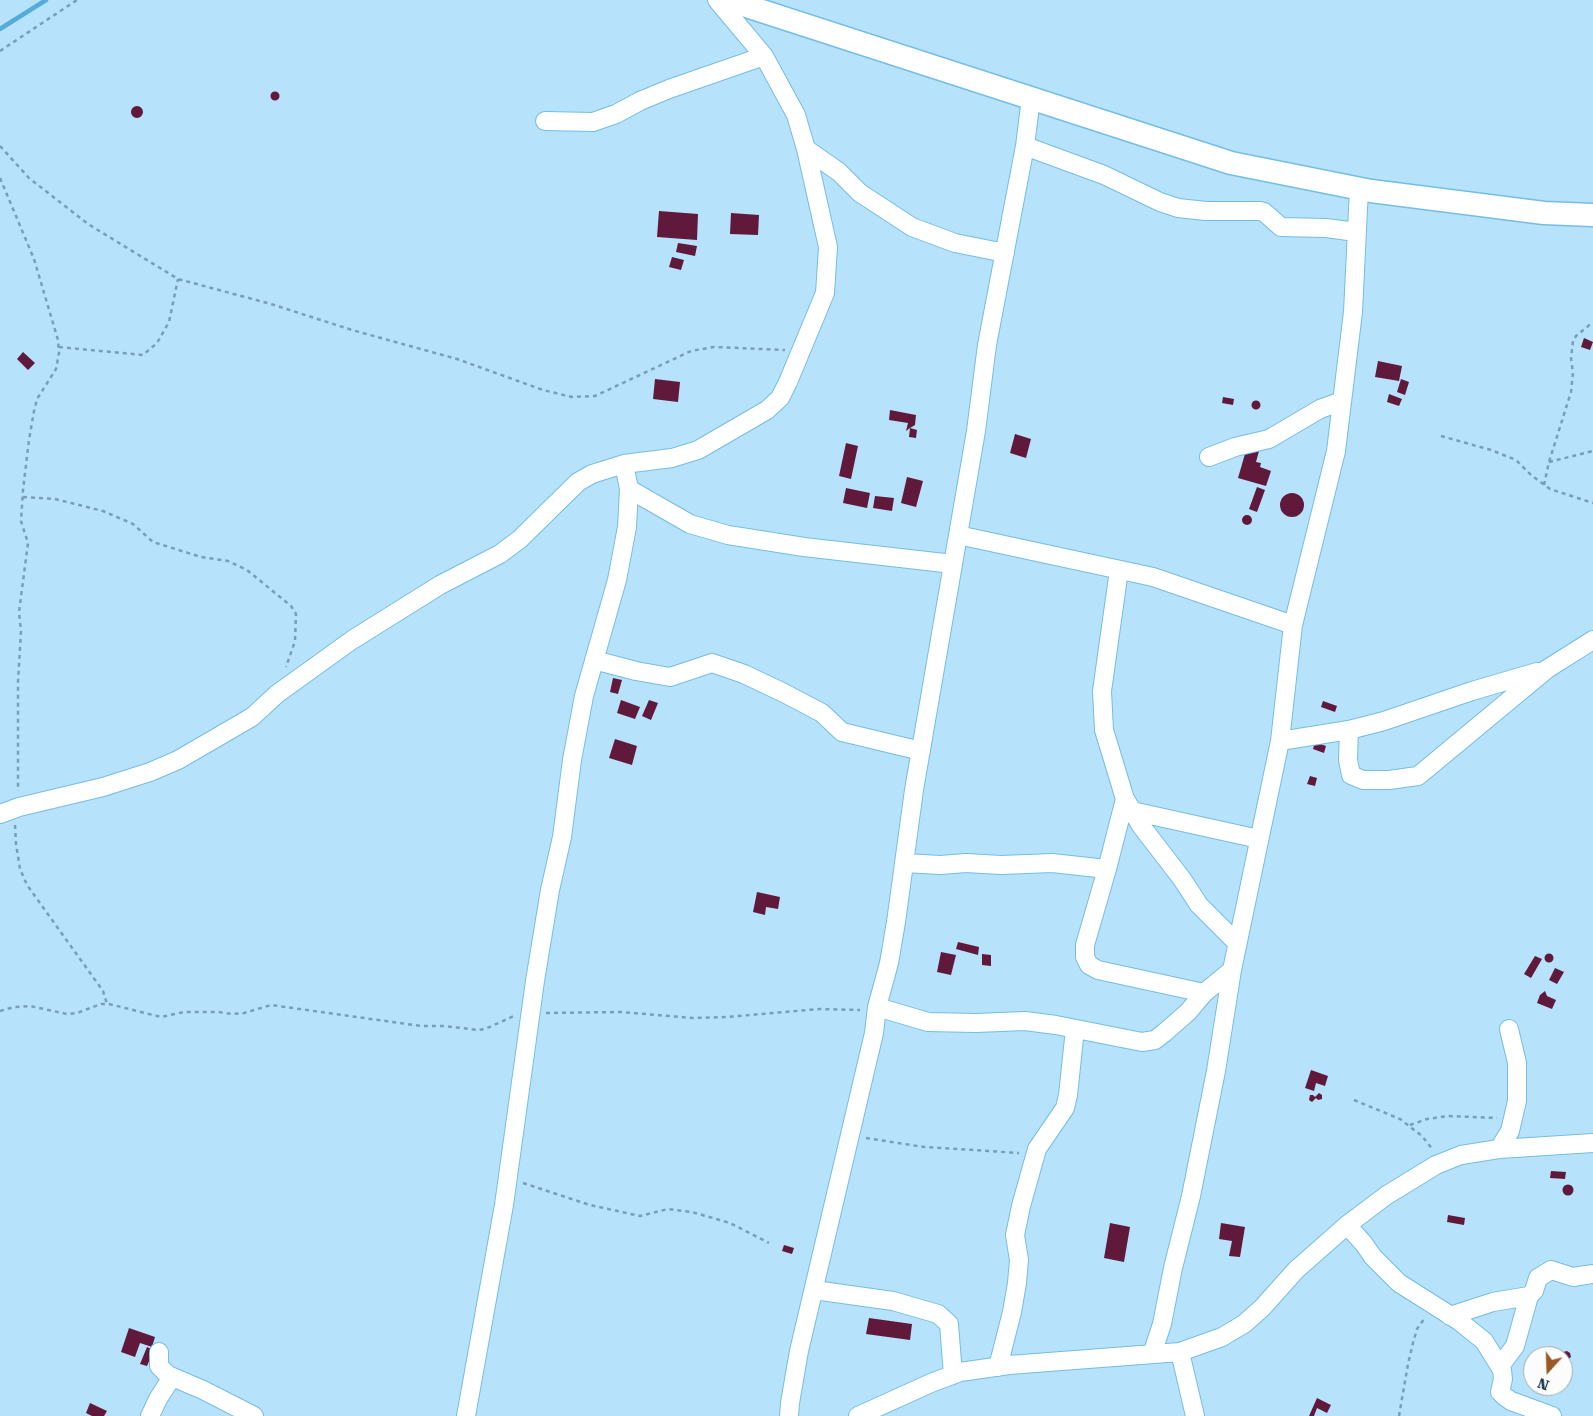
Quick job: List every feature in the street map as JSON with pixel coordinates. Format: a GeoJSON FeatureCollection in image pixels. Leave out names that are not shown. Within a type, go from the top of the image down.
{"type":"FeatureCollection","features":[{"type":"Feature","properties":{"kind":"street"},"geometry":{"type":"LineString","coordinates":[[11,810],[103,787],[150,772],[178,760],[252,717],[277,694],[352,640],[440,585],[500,554],[520,539],[578,482],[592,474],[624,464],[672,458],[698,450],[767,410],[780,398],[825,292],[828,247],[806,149],[796,116],[764,56],[717,0]]}},
{"type":"Feature","properties":{"kind":"street"},"geometry":{"type":"LineString","coordinates":[[728,0],[1231,163],[1359,189],[1544,213],[1593,214]]}},
{"type":"Feature","properties":{"kind":"street"},"geometry":{"type":"LineString","coordinates":[[545,121],[593,122],[616,114],[640,101],[669,89],[764,56]]}},
{"type":"Feature","properties":{"kind":"street"},"geometry":{"type":"LineString","coordinates":[[789,1416],[799,1351],[874,1033],[877,1009],[890,955],[921,751],[976,431],[987,345],[1025,146],[1031,98]]}},
{"type":"Feature","properties":{"kind":"street"},"geometry":{"type":"LineString","coordinates":[[1025,146],[1104,175],[1160,202],[1178,208],[1206,211],[1260,211],[1264,212],[1281,227],[1326,228],[1356,232]]}},
{"type":"Feature","properties":{"kind":"street"},"geometry":{"type":"LineString","coordinates":[[806,149],[839,172],[860,193],[912,227],[955,244],[1005,253]]}},
{"type":"Feature","properties":{"kind":"street"},"geometry":{"type":"LineString","coordinates":[[1152,1354],[1162,1324],[1173,1268],[1192,1196],[1216,1071],[1237,943],[1280,741],[1294,625],[1336,451],[1353,312],[1359,189]]}},
{"type":"Feature","properties":{"kind":"street"},"geometry":{"type":"LineString","coordinates":[[1209,457],[1235,447],[1270,439],[1320,409],[1342,401]]}},
{"type":"Feature","properties":{"kind":"street"},"geometry":{"type":"LineString","coordinates":[[466,1416],[507,1178],[530,1010],[550,890],[562,837],[572,760],[584,696],[617,580],[627,527],[628,489],[624,464]]}},
{"type":"Feature","properties":{"kind":"street"},"geometry":{"type":"LineString","coordinates":[[628,489],[690,524],[728,535],[804,547],[953,564]]}},
{"type":"Feature","properties":{"kind":"street"},"geometry":{"type":"LineString","coordinates":[[958,535],[1153,577],[1294,625]]}},
{"type":"Feature","properties":{"kind":"street"},"geometry":{"type":"LineString","coordinates":[[1119,570],[1102,691],[1104,730],[1128,805],[1199,905],[1237,943]]}},
{"type":"Feature","properties":{"kind":"street"},"geometry":{"type":"LineString","coordinates":[[1349,730],[1348,760],[1351,775],[1363,780],[1412,778],[1423,772],[1547,669],[1593,640]]}},
{"type":"Feature","properties":{"kind":"street"},"geometry":{"type":"LineString","coordinates":[[594,660],[636,671],[670,677],[712,663],[744,674],[792,697],[822,713],[842,732],[921,751]]}},
{"type":"Feature","properties":{"kind":"street"},"geometry":{"type":"LineString","coordinates":[[1280,741],[1349,730],[1384,721],[1472,691],[1547,669]]}},
{"type":"Feature","properties":{"kind":"street"},"geometry":{"type":"LineString","coordinates":[[1128,805],[1259,839]]}},
{"type":"Feature","properties":{"kind":"street"},"geometry":{"type":"LineString","coordinates":[[1128,805],[1085,945],[1085,957],[1089,965],[1098,970],[1204,993]]}},
{"type":"Feature","properties":{"kind":"street"},"geometry":{"type":"LineString","coordinates":[[905,863],[940,865],[966,863],[1001,865],[1052,863],[1107,869]]}},
{"type":"Feature","properties":{"kind":"street"},"geometry":{"type":"LineString","coordinates":[[877,1009],[928,1022],[1025,1021],[1142,1042],[1155,1040],[1188,1012],[1204,993],[1232,970]]}},
{"type":"Feature","properties":{"kind":"street"},"geometry":{"type":"LineString","coordinates":[[998,1367],[1017,1284],[1018,1260],[1015,1235],[1021,1206],[1036,1151],[1041,1140],[1065,1108],[1075,1029]]}},
{"type":"Feature","properties":{"kind":"street"},"geometry":{"type":"LineString","coordinates":[[1499,1149],[1510,1131],[1514,1119],[1516,1101],[1517,1063],[1510,1029]]}},
{"type":"Feature","properties":{"kind":"street"},"geometry":{"type":"LineString","coordinates":[[858,1416],[960,1372],[998,1367],[1180,1352],[1222,1337],[1244,1324],[1262,1308],[1296,1270],[1386,1194],[1443,1162],[1461,1155],[1499,1149],[1593,1143]]}},
{"type":"Feature","properties":{"kind":"street"},"geometry":{"type":"LineString","coordinates":[[1347,1225],[1373,1257],[1398,1283],[1434,1305],[1484,1341],[1500,1366],[1503,1378],[1500,1392],[1504,1396],[1512,1401],[1552,1416]]}},
{"type":"Feature","properties":{"kind":"street"},"geometry":{"type":"LineString","coordinates":[[1500,1366],[1516,1346],[1529,1296],[1534,1291],[1538,1278],[1551,1270],[1572,1277],[1593,1274]]}},
{"type":"Feature","properties":{"kind":"street"},"geometry":{"type":"LineString","coordinates":[[814,1290],[893,1300],[938,1314],[949,1324],[952,1375]]}},
{"type":"Feature","properties":{"kind":"street"},"geometry":{"type":"LineString","coordinates":[[1450,1316],[1493,1302],[1529,1296]]}},
{"type":"Feature","properties":{"kind":"street"},"geometry":{"type":"LineString","coordinates":[[159,1352],[159,1366],[162,1371],[254,1416]]}},
{"type":"Feature","properties":{"kind":"street"},"geometry":{"type":"LineString","coordinates":[[1180,1352],[1195,1416]]}},
{"type":"Feature","properties":{"kind":"street"},"geometry":{"type":"LineString","coordinates":[[150,1416],[172,1377]]}},
{"type":"Feature","properties":{"kind":"path"},"geometry":{"type":"LineString","coordinates":[[0,51],[77,0]]}},
{"type":"Feature","properties":{"kind":"path"},"geometry":{"type":"LineString","coordinates":[[0,146],[29,178],[88,224],[178,279],[271,304],[352,330],[457,360],[543,390],[572,397],[595,396],[691,351],[714,347],[802,350]]}},
{"type":"Feature","properties":{"kind":"path"},"geometry":{"type":"LineString","coordinates":[[0,178],[34,259],[47,298],[59,347],[56,369],[37,400],[34,411],[23,496],[21,521],[28,543],[19,612],[18,722],[11,810],[20,869],[27,885],[103,992],[107,1004]]}},
{"type":"Feature","properties":{"kind":"path"},"geometry":{"type":"LineString","coordinates":[[59,347],[143,356],[158,343],[169,322],[178,279]]}},
{"type":"Feature","properties":{"kind":"path"},"geometry":{"type":"LineString","coordinates":[[1544,485],[1549,462],[1571,392],[1573,341],[1576,336],[1593,322]]}},
{"type":"Feature","properties":{"kind":"path"},"geometry":{"type":"LineString","coordinates":[[1442,436],[1491,450],[1516,460],[1531,475],[1550,489],[1593,502]]}},
{"type":"Feature","properties":{"kind":"path"},"geometry":{"type":"LineString","coordinates":[[1549,462],[1593,451]]}},
{"type":"Feature","properties":{"kind":"path"},"geometry":{"type":"LineString","coordinates":[[23,496],[55,499],[103,511],[132,524],[153,542],[201,557],[228,561],[247,570],[291,606],[296,614],[295,641],[286,668]]}},
{"type":"Feature","properties":{"kind":"path"},"geometry":{"type":"LineString","coordinates":[[0,1011],[14,1007],[30,1006],[67,1014],[107,1004],[161,1017],[184,1012],[244,1013],[271,1005],[421,1026],[444,1026],[478,1030],[485,1029],[530,1010],[621,1012],[693,1018],[819,1009],[877,1009]]}},
{"type":"Feature","properties":{"kind":"path"},"geometry":{"type":"LineString","coordinates":[[1354,1100],[1393,1115],[1410,1125],[1422,1136],[1443,1162]]}},
{"type":"Feature","properties":{"kind":"path"},"geometry":{"type":"LineString","coordinates":[[1410,1125],[1427,1118],[1448,1116],[1514,1119]]}},
{"type":"Feature","properties":{"kind":"path"},"geometry":{"type":"LineString","coordinates":[[850,1135],[932,1148],[1019,1153],[1036,1151]]}},
{"type":"Feature","properties":{"kind":"path"},"geometry":{"type":"LineString","coordinates":[[507,1178],[590,1206],[640,1216],[668,1209],[692,1212],[730,1223],[769,1242]]}},
{"type":"Feature","properties":{"kind":"path"},"geometry":{"type":"LineString","coordinates":[[1399,1416],[1408,1364],[1417,1330],[1434,1305]]}},
{"type":"Feature","properties":{"kind":"building"},"geometry":{"type":"Polygon","coordinates":[[[275,92],[279,96],[275,100],[271,96],[275,92]]]}},
{"type":"Feature","properties":{"kind":"building"},"geometry":{"type":"Polygon","coordinates":[[[137,106],[143,112],[137,118],[131,112],[137,106]]]}},
{"type":"Feature","properties":{"kind":"building"},"geometry":{"type":"Polygon","coordinates":[[[659,211],[698,214],[697,240],[657,237],[659,211]]]}},
{"type":"Feature","properties":{"kind":"building"},"geometry":{"type":"Polygon","coordinates":[[[731,213],[759,215],[758,235],[730,234],[731,213]]]}},
{"type":"Feature","properties":{"kind":"building"},"geometry":{"type":"Polygon","coordinates":[[[678,243],[697,246],[695,256],[676,252],[678,243]]]}},
{"type":"Feature","properties":{"kind":"building"},"geometry":{"type":"Polygon","coordinates":[[[672,257],[684,260],[681,270],[669,267],[672,257]]]}},
{"type":"Feature","properties":{"kind":"building"},"geometry":{"type":"Polygon","coordinates":[[[1584,338],[1593,342],[1590,350],[1581,347],[1584,338]]]}},
{"type":"Feature","properties":{"kind":"building"},"geometry":{"type":"Polygon","coordinates":[[[23,352],[35,363],[28,370],[17,359],[23,352]]]}},
{"type":"Feature","properties":{"kind":"building"},"geometry":{"type":"Polygon","coordinates":[[[1378,361],[1402,366],[1399,381],[1375,377],[1378,361]]]}},
{"type":"Feature","properties":{"kind":"building"},"geometry":{"type":"Polygon","coordinates":[[[655,379],[680,382],[678,402],[653,399],[655,379]]]}},
{"type":"Feature","properties":{"kind":"building"},"geometry":{"type":"Polygon","coordinates":[[[1401,379],[1409,382],[1405,395],[1397,392],[1401,379]]]}},
{"type":"Feature","properties":{"kind":"building"},"geometry":{"type":"Polygon","coordinates":[[[1389,394],[1402,399],[1399,406],[1387,402],[1389,394]]]}},
{"type":"Feature","properties":{"kind":"building"},"geometry":{"type":"Polygon","coordinates":[[[1223,397],[1234,399],[1233,405],[1222,403],[1223,397]]]}},
{"type":"Feature","properties":{"kind":"building"},"geometry":{"type":"Polygon","coordinates":[[[1256,400],[1261,405],[1256,410],[1251,405],[1256,400]]]}},
{"type":"Feature","properties":{"kind":"building"},"geometry":{"type":"Polygon","coordinates":[[[890,410],[916,415],[915,425],[906,431],[908,423],[889,420],[890,410]]]}},
{"type":"Feature","properties":{"kind":"building"},"geometry":{"type":"Polygon","coordinates":[[[910,428],[917,430],[916,438],[909,437],[910,428]]]}},
{"type":"Feature","properties":{"kind":"building"},"geometry":{"type":"Polygon","coordinates":[[[1015,434],[1031,439],[1026,458],[1010,453],[1015,434]]]}},
{"type":"Feature","properties":{"kind":"building"},"geometry":{"type":"Polygon","coordinates":[[[846,443],[858,446],[851,479],[839,476],[846,443]]]}},
{"type":"Feature","properties":{"kind":"building"},"geometry":{"type":"Polygon","coordinates":[[[1247,447],[1259,451],[1256,462],[1261,463],[1260,467],[1271,471],[1266,486],[1238,478],[1247,447]]]}},
{"type":"Feature","properties":{"kind":"building"},"geometry":{"type":"Polygon","coordinates":[[[907,477],[923,481],[916,507],[901,503],[907,477]]]}},
{"type":"Feature","properties":{"kind":"building"},"geometry":{"type":"Polygon","coordinates":[[[1257,487],[1265,490],[1257,512],[1249,509],[1257,487]]]}},
{"type":"Feature","properties":{"kind":"building"},"geometry":{"type":"Polygon","coordinates":[[[846,488],[870,493],[867,508],[843,503],[846,488]]]}},
{"type":"Feature","properties":{"kind":"building"},"geometry":{"type":"Polygon","coordinates":[[[1292,493],[1301,496],[1304,505],[1301,514],[1292,517],[1283,514],[1280,505],[1283,496],[1292,493]]]}},
{"type":"Feature","properties":{"kind":"building"},"geometry":{"type":"Polygon","coordinates":[[[875,496],[894,498],[892,511],[873,508],[875,496]]]}},
{"type":"Feature","properties":{"kind":"building"},"geometry":{"type":"Polygon","coordinates":[[[1245,515],[1249,515],[1252,520],[1251,524],[1245,525],[1242,522],[1242,518],[1245,515]]]}},
{"type":"Feature","properties":{"kind":"building"},"geometry":{"type":"Polygon","coordinates":[[[613,678],[622,680],[618,694],[610,692],[613,678]]]}},
{"type":"Feature","properties":{"kind":"building"},"geometry":{"type":"Polygon","coordinates":[[[621,700],[640,707],[635,719],[617,713],[621,700]]]}},
{"type":"Feature","properties":{"kind":"building"},"geometry":{"type":"Polygon","coordinates":[[[649,700],[658,703],[651,720],[642,716],[649,700]]]}},
{"type":"Feature","properties":{"kind":"building"},"geometry":{"type":"Polygon","coordinates":[[[1323,701],[1337,706],[1335,712],[1321,707],[1323,701]]]}},
{"type":"Feature","properties":{"kind":"building"},"geometry":{"type":"Polygon","coordinates":[[[615,739],[637,746],[632,765],[609,758],[615,739]]]}},
{"type":"Feature","properties":{"kind":"building"},"geometry":{"type":"Polygon","coordinates":[[[1315,742],[1326,746],[1324,753],[1313,749],[1315,742]]]}},
{"type":"Feature","properties":{"kind":"building"},"geometry":{"type":"Polygon","coordinates":[[[1310,776],[1317,778],[1315,786],[1307,784],[1310,776]]]}},
{"type":"Feature","properties":{"kind":"building"},"geometry":{"type":"Polygon","coordinates":[[[757,892],[780,897],[778,909],[766,907],[765,915],[753,912],[757,892]]]}},
{"type":"Feature","properties":{"kind":"building"},"geometry":{"type":"Polygon","coordinates":[[[958,942],[979,947],[978,955],[956,949],[958,942]]]}},
{"type":"Feature","properties":{"kind":"building"},"geometry":{"type":"Polygon","coordinates":[[[941,952],[956,955],[951,975],[937,972],[941,952]]]}},
{"type":"Feature","properties":{"kind":"building"},"geometry":{"type":"Polygon","coordinates":[[[982,954],[991,955],[991,966],[982,965],[982,954]]]}},
{"type":"Feature","properties":{"kind":"building"},"geometry":{"type":"Polygon","coordinates":[[[1549,954],[1553,958],[1549,962],[1545,958],[1549,954]]]}},
{"type":"Feature","properties":{"kind":"building"},"geometry":{"type":"Polygon","coordinates":[[[1535,956],[1542,959],[1531,978],[1524,974],[1535,956]]]}},
{"type":"Feature","properties":{"kind":"building"},"geometry":{"type":"Polygon","coordinates":[[[1555,968],[1564,972],[1557,984],[1549,980],[1555,968]]]}},
{"type":"Feature","properties":{"kind":"building"},"geometry":{"type":"Polygon","coordinates":[[[1545,991],[1547,996],[1556,1000],[1552,1009],[1537,1003],[1540,995],[1545,991]]]}},
{"type":"Feature","properties":{"kind":"building"},"geometry":{"type":"Polygon","coordinates":[[[1311,1070],[1328,1076],[1325,1086],[1316,1083],[1314,1091],[1305,1088],[1311,1070]]]}},
{"type":"Feature","properties":{"kind":"building"},"geometry":{"type":"Polygon","coordinates":[[[1319,1093],[1322,1095],[1322,1099],[1318,1100],[1316,1098],[1312,1102],[1309,1100],[1310,1095],[1315,1097],[1319,1093]]]}},
{"type":"Feature","properties":{"kind":"building"},"geometry":{"type":"Polygon","coordinates":[[[1551,1171],[1566,1172],[1565,1179],[1550,1178],[1551,1171]]]}},
{"type":"Feature","properties":{"kind":"building"},"geometry":{"type":"Polygon","coordinates":[[[1566,1185],[1570,1185],[1573,1190],[1572,1194],[1566,1195],[1563,1192],[1563,1188],[1566,1185]]]}},
{"type":"Feature","properties":{"kind":"building"},"geometry":{"type":"Polygon","coordinates":[[[1448,1215],[1465,1218],[1464,1225],[1447,1222],[1448,1215]]]}},
{"type":"Feature","properties":{"kind":"building"},"geometry":{"type":"Polygon","coordinates":[[[1110,1223],[1130,1227],[1124,1262],[1104,1258],[1110,1223]]]}},
{"type":"Feature","properties":{"kind":"building"},"geometry":{"type":"Polygon","coordinates":[[[1221,1223],[1245,1227],[1240,1257],[1229,1256],[1232,1241],[1219,1239],[1221,1223]]]}},
{"type":"Feature","properties":{"kind":"building"},"geometry":{"type":"Polygon","coordinates":[[[784,1245],[794,1248],[792,1254],[782,1251],[784,1245]]]}},
{"type":"Feature","properties":{"kind":"building"},"geometry":{"type":"Polygon","coordinates":[[[869,1318],[912,1324],[910,1340],[866,1334],[869,1318]]]}},
{"type":"Feature","properties":{"kind":"building"},"geometry":{"type":"Polygon","coordinates":[[[129,1328],[155,1337],[152,1347],[140,1343],[135,1357],[121,1352],[129,1328]]]}},
{"type":"Feature","properties":{"kind":"building"},"geometry":{"type":"Polygon","coordinates":[[[147,1347],[154,1350],[147,1366],[140,1364],[147,1347]]]}},
{"type":"Feature","properties":{"kind":"building"},"geometry":{"type":"Polygon","coordinates":[[[1317,1398],[1331,1405],[1327,1413],[1317,1408],[1314,1416],[1309,1416],[1317,1398]]]}},
{"type":"Feature","properties":{"kind":"building"},"geometry":{"type":"Polygon","coordinates":[[[90,1403],[107,1411],[104,1416],[92,1416],[86,1413],[90,1403]]]}},
{"type":"Feature","properties":{"kind":"waterway"},"geometry":{"type":"LineString","coordinates":[[0,29],[46,0]]}}]}
